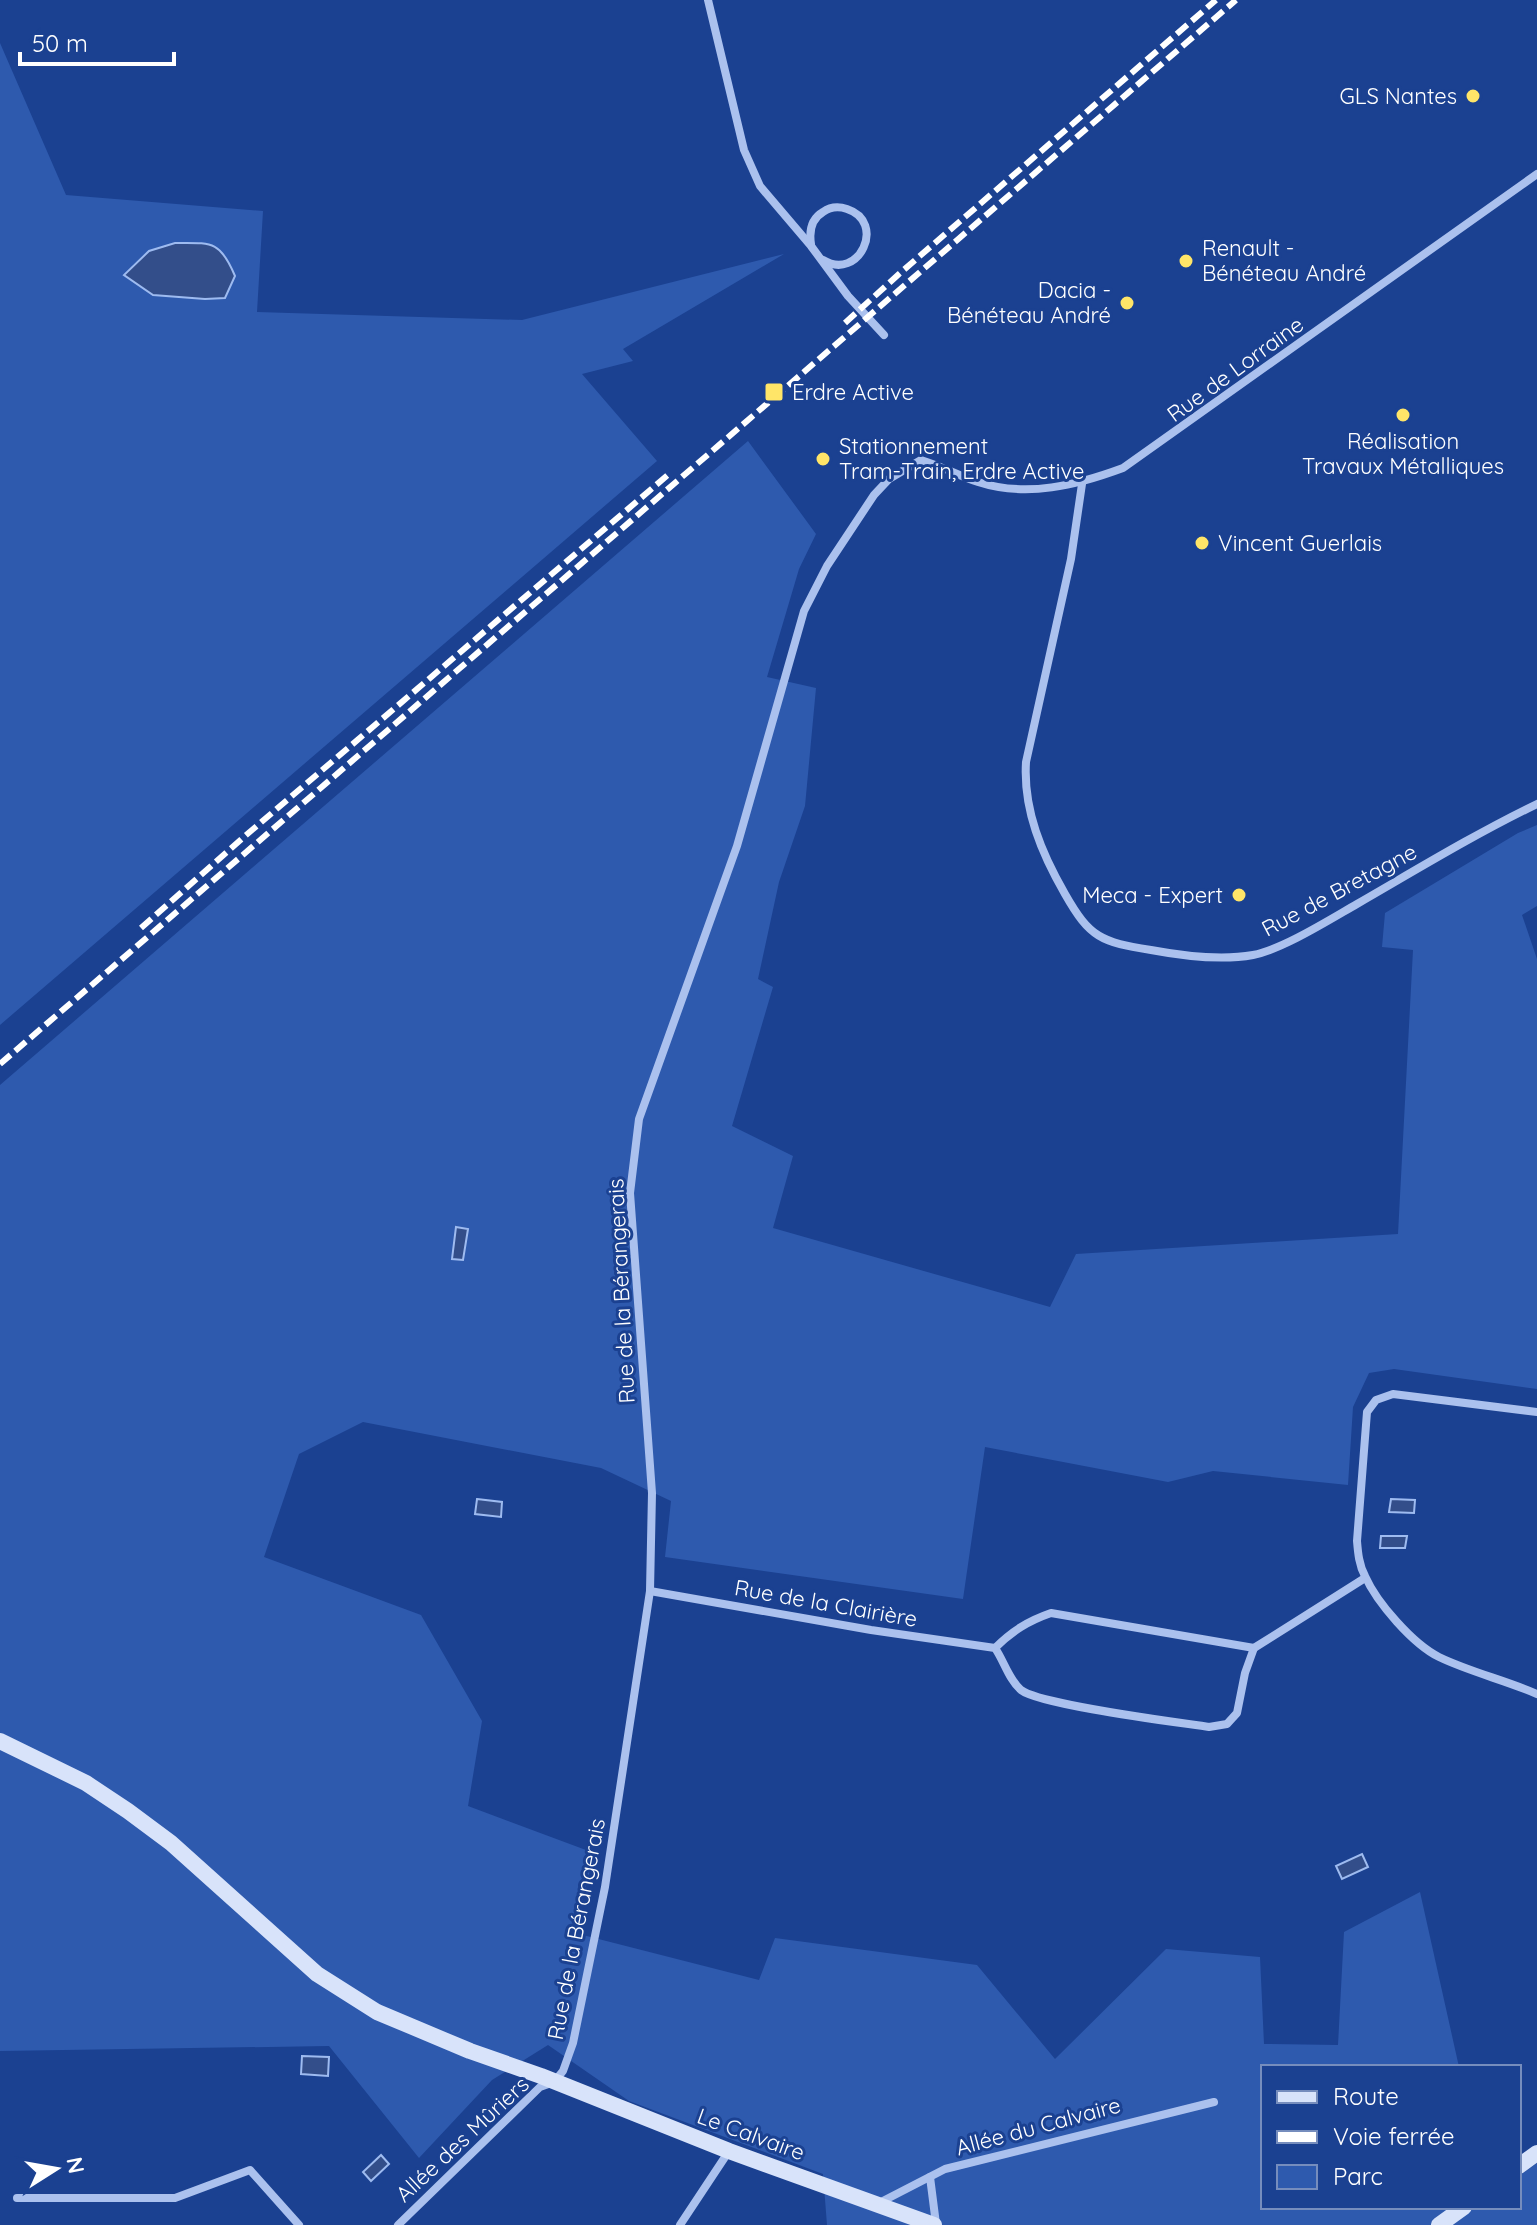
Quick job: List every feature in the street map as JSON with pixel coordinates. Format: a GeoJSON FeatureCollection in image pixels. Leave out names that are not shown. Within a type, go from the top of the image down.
{"type":"FeatureCollection","features":[{"type":"Feature","properties":{"kind":"street"},"geometry":{"type":"LineString","coordinates":[[708,0],[744,150],[760,186],[848,296],[884,335]]}},
{"type":"Feature","properties":{"kind":"street","name":"Rue de Lorraine"},"geometry":{"type":"LineString","coordinates":[[921,460],[981,483],[1028,490],[1082,484],[1123,468],[1150,452],[1537,174]]}},
{"type":"Feature","properties":{"kind":"street"},"geometry":{"type":"LineString","coordinates":[[811,246],[809,234],[812,223],[829,208],[852,210],[861,217],[868,238],[859,257],[839,265],[819,258]]}},
{"type":"Feature","properties":{"kind":"street","name":"Rue de la Bérangerais"},"geometry":{"type":"LineString","coordinates":[[554,2082],[563,2071],[573,2043],[605,1887],[650,1591],[652,1493],[630,1193],[639,1119],[737,846],[804,611],[827,566],[874,495],[889,479],[921,460]]}},
{"type":"Feature","properties":{"kind":"street","name":"Rue de Bretagne"},"geometry":{"type":"LineString","coordinates":[[1082,484],[1071,559],[1026,762],[1025,783],[1035,832],[1052,872],[1081,924],[1098,937],[1120,945],[1183,956],[1255,955],[1313,929],[1537,804]]}},
{"type":"Feature","properties":{"kind":"street"},"geometry":{"type":"LineString","coordinates":[[1537,1412],[1393,1394],[1376,1400],[1367,1412],[1357,1541],[1365,1578],[1407,1633],[1429,1651],[1537,1694]]}},
{"type":"Feature","properties":{"kind":"street"},"geometry":{"type":"LineString","coordinates":[[1254,1648],[1051,1613],[1032,1619],[1011,1632],[995,1648],[1023,1692],[1054,1701],[1209,1727],[1227,1724],[1237,1713],[1254,1648],[1365,1578]]}},
{"type":"Feature","properties":{"kind":"street","name":"Rue de la Clairière"},"geometry":{"type":"LineString","coordinates":[[650,1591],[871,1630],[995,1648]]}},
{"type":"Feature","properties":{"kind":"street","name":"Le Calvaire"},"geometry":{"type":"LineString","coordinates":[[0,1741],[86,1783],[171,1843],[317,1974],[377,2012],[729,2151],[935,2225]]}},
{"type":"Feature","properties":{"kind":"street","name":"Allée des Mûriers"},"geometry":{"type":"LineString","coordinates":[[398,2225],[540,2087],[554,2082]]}},
{"type":"Feature","properties":{"kind":"street","name":"Allée du Calvaire"},"geometry":{"type":"LineString","coordinates":[[878,2203],[945,2169],[1214,2102]]}},
{"type":"Feature","properties":{"kind":"street"},"geometry":{"type":"LineString","coordinates":[[680,2225],[729,2151]]}},
{"type":"Feature","properties":{"kind":"street"},"geometry":{"type":"LineString","coordinates":[[17,2198],[175,2198],[250,2170],[299,2225]]}},
{"type":"Feature","properties":{"kind":"street"},"geometry":{"type":"LineString","coordinates":[[930,2177],[935,2225]]}},
{"type":"Feature","properties":{"kind":"street"},"geometry":{"type":"LineString","coordinates":[[1439,2225],[1461,2209]]}},
{"type":"Feature","properties":{"kind":"green space"},"geometry":{"type":"Polygon","coordinates":[[[0,43],[66,195],[263,211],[257,312],[522,320],[784,254],[623,349],[633,361],[582,374],[657,461],[0,1025],[0,43]]]}},
{"type":"Feature","properties":{"kind":"green space"},"geometry":{"type":"Polygon","coordinates":[[[748,441],[816,534],[799,569],[767,677],[816,688],[805,806],[779,882],[758,979],[773,987],[732,1126],[793,1156],[773,1228],[1050,1307],[1076,1254],[1398,1234],[1413,950],[1382,947],[1385,913],[1518,833],[1537,825],[1537,906],[1522,915],[1537,959],[1537,1389],[1394,1369],[1369,1373],[1353,1407],[1348,1485],[1213,1471],[1168,1482],[985,1447],[963,1599],[665,1557],[671,1501],[601,1468],[363,1422],[299,1454],[264,1557],[421,1615],[482,1721],[468,1806],[594,1853],[575,1933],[759,1980],[775,1938],[977,1965],[1055,2059],[1166,1949],[1260,1957],[1264,2044],[1338,2045],[1344,1932],[1420,1892],[1459,2065],[1261,2065],[1261,2209],[1521,2209],[1521,2175],[1537,2163],[1537,2225],[827,2225],[823,2174],[629,2101],[548,2045],[492,2080],[419,2158],[329,2046],[0,2051],[0,1085],[748,441]]]}},
{"type":"Feature","properties":{"kind":"shaded area"},"geometry":{"type":"Polygon","coordinates":[[[175,243],[206,244],[219,250],[235,276],[225,298],[153,295],[124,275],[149,251],[175,243]]]}},
{"type":"Feature","properties":{"kind":"shaded area"},"geometry":{"type":"Polygon","coordinates":[[[456,1227],[468,1229],[463,1260],[452,1259],[456,1227]]]}},
{"type":"Feature","properties":{"kind":"shaded area"},"geometry":{"type":"Polygon","coordinates":[[[477,1499],[502,1502],[501,1517],[475,1514],[477,1499]]]}},
{"type":"Feature","properties":{"kind":"shaded area"},"geometry":{"type":"Polygon","coordinates":[[[1391,1499],[1415,1500],[1414,1513],[1389,1512],[1391,1499]]]}},
{"type":"Feature","properties":{"kind":"shaded area"},"geometry":{"type":"Polygon","coordinates":[[[1381,1536],[1407,1536],[1405,1548],[1380,1548],[1381,1536]]]}},
{"type":"Feature","properties":{"kind":"shaded area"},"geometry":{"type":"Polygon","coordinates":[[[1362,1854],[1368,1867],[1342,1879],[1336,1866],[1362,1854]]]}},
{"type":"Feature","properties":{"kind":"shaded area"},"geometry":{"type":"Polygon","coordinates":[[[302,2056],[329,2057],[328,2076],[301,2074],[302,2056]]]}},
{"type":"Feature","properties":{"kind":"shaded area"},"geometry":{"type":"Polygon","coordinates":[[[381,2155],[389,2164],[371,2181],[363,2172],[381,2155]]]}},
{"type":"Feature","properties":{"kind":"railway"},"geometry":{"type":"LineString","coordinates":[[845,323],[1216,0]]}},
{"type":"Feature","properties":{"kind":"railway"},"geometry":{"type":"LineString","coordinates":[[0,1064],[1236,0]]}},
{"type":"Feature","properties":{"kind":"railway"},"geometry":{"type":"LineString","coordinates":[[141,928],[669,474]]}},
{"type":"Feature","properties":{"kind":"place","name":"GLS Nantes"},"geometry":{"type":"Point","coordinates":[1473,96]}},
{"type":"Feature","properties":{"kind":"place","name":"Renault - Bénéteau André"},"geometry":{"type":"Point","coordinates":[1186,261]}},
{"type":"Feature","properties":{"kind":"place","name":"Dacia - Bénéteau André"},"geometry":{"type":"Point","coordinates":[1127,303]}},
{"type":"Feature","properties":{"kind":"place","name":"Erdre Active"},"geometry":{"type":"Point","coordinates":[774,392]}},
{"type":"Feature","properties":{"kind":"place","name":"Réalisation Travaux Métalliques"},"geometry":{"type":"Point","coordinates":[1403,415]}},
{"type":"Feature","properties":{"kind":"place","name":"Stationnement Tram-Train, Erdre Active"},"geometry":{"type":"Point","coordinates":[823,459]}},
{"type":"Feature","properties":{"kind":"place","name":"Vincent Guerlais"},"geometry":{"type":"Point","coordinates":[1202,543]}},
{"type":"Feature","properties":{"kind":"place","name":"Meca - Expert"},"geometry":{"type":"Point","coordinates":[1239,895]}}]}
